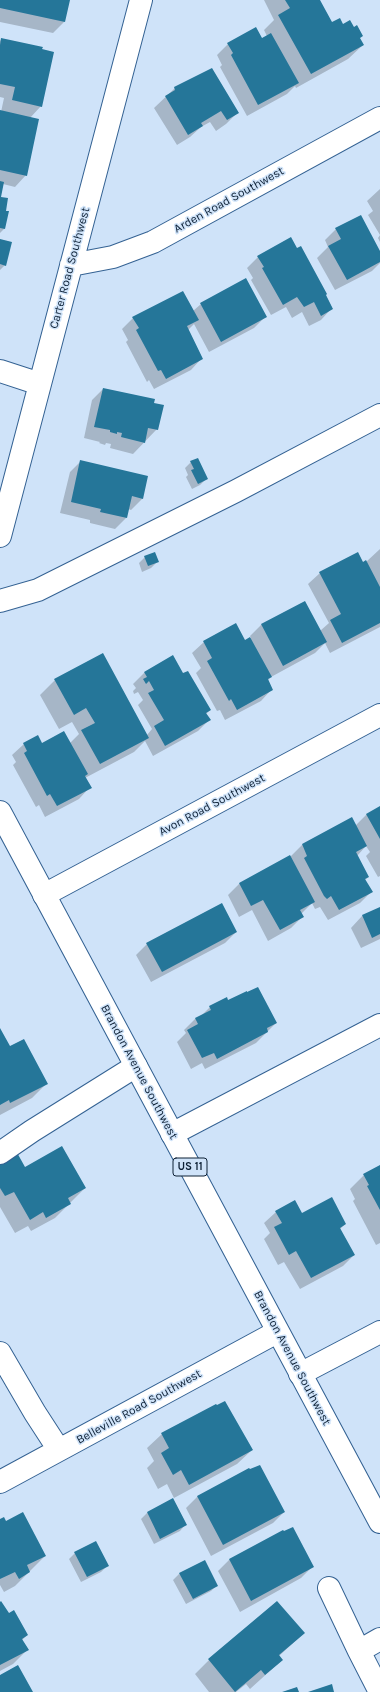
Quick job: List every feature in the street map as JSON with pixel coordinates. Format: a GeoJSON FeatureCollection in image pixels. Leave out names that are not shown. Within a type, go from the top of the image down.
{"type":"FeatureCollection","features":[{"type":"Feature","properties":{"kind":"street","name":"Carter Road Southwest"},"geometry":{"type":"LineString","coordinates":[[0,536],[7,483],[40,384],[141,0]]}},
{"type":"Feature","properties":{"kind":"street","name":"Arden Road Southwest"},"geometry":{"type":"LineString","coordinates":[[71,265],[113,257],[153,242],[380,118]]}},
{"type":"Feature","properties":{"kind":"street"},"geometry":{"type":"LineString","coordinates":[[0,371],[40,384]]}},
{"type":"Feature","properties":{"kind":"street"},"geometry":{"type":"LineString","coordinates":[[0,601],[8,600],[38,590],[236,491],[380,415]]}},
{"type":"Feature","properties":{"kind":"street","name":"Avon Road Southwest"},"geometry":{"type":"LineString","coordinates":[[44,895],[380,715]]}},
{"type":"Feature","properties":{"kind":"street","name":"Brandon Avenue Southwest"},"geometry":{"type":"LineString","coordinates":[[0,812],[380,1522]]}},
{"type":"Feature","properties":{"kind":"street"},"geometry":{"type":"LineString","coordinates":[[172,1134],[380,1025]]}},
{"type":"Feature","properties":{"kind":"street"},"geometry":{"type":"LineString","coordinates":[[0,1153],[32,1131],[136,1066]]}},
{"type":"Feature","properties":{"kind":"street","name":"Belleville Road Southwest"},"geometry":{"type":"LineString","coordinates":[[0,1482],[277,1332]]}},
{"type":"Feature","properties":{"kind":"street"},"geometry":{"type":"LineString","coordinates":[[300,1374],[380,1332]]}},
{"type":"Feature","properties":{"kind":"street"},"geometry":{"type":"LineString","coordinates":[[0,1353],[35,1413],[59,1450]]}},
{"type":"Feature","properties":{"kind":"street"},"geometry":{"type":"LineString","coordinates":[[329,1588],[380,1692]]}},
{"type":"Feature","properties":{"kind":"street"},"geometry":{"type":"LineString","coordinates":[[359,1651],[380,1639]]}},
{"type":"Feature","properties":{"kind":"building"},"geometry":{"type":"Polygon","coordinates":[[[0,0],[70,0],[65,22],[0,8],[0,0]]]}},
{"type":"Feature","properties":{"kind":"building"},"geometry":{"type":"Polygon","coordinates":[[[285,0],[320,0],[332,22],[340,18],[343,24],[350,20],[354,27],[357,25],[363,36],[360,38],[364,45],[311,74],[278,15],[290,8],[285,0]]]}},
{"type":"Feature","properties":{"kind":"building"},"geometry":{"type":"Polygon","coordinates":[[[256,27],[262,38],[271,33],[299,83],[258,105],[231,55],[233,53],[227,43],[256,27]]]}},
{"type":"Feature","properties":{"kind":"building"},"geometry":{"type":"Polygon","coordinates":[[[1,38],[43,47],[42,49],[54,52],[42,107],[12,100],[15,87],[0,84],[1,38]]]}},
{"type":"Feature","properties":{"kind":"building"},"geometry":{"type":"Polygon","coordinates":[[[212,68],[239,113],[227,120],[221,111],[201,123],[203,126],[188,135],[165,96],[175,90],[174,87],[212,68]]]}},
{"type":"Feature","properties":{"kind":"building"},"geometry":{"type":"Polygon","coordinates":[[[0,110],[39,119],[27,176],[0,170],[0,110]]]}},
{"type":"Feature","properties":{"kind":"building"},"geometry":{"type":"Polygon","coordinates":[[[0,181],[4,182],[1,197],[8,198],[6,211],[9,211],[5,229],[0,228],[0,181]]]}},
{"type":"Feature","properties":{"kind":"building"},"geometry":{"type":"Polygon","coordinates":[[[361,215],[380,251],[380,262],[347,280],[328,246],[341,239],[335,228],[361,215]]]}},
{"type":"Feature","properties":{"kind":"building"},"geometry":{"type":"Polygon","coordinates":[[[291,237],[297,248],[301,246],[327,294],[326,295],[333,309],[321,316],[314,302],[304,307],[297,297],[283,305],[262,268],[264,267],[257,256],[291,237]]]}},
{"type":"Feature","properties":{"kind":"building"},"geometry":{"type":"Polygon","coordinates":[[[0,239],[12,242],[6,266],[0,264],[0,239]]]}},
{"type":"Feature","properties":{"kind":"building"},"geometry":{"type":"Polygon","coordinates":[[[246,278],[267,317],[221,342],[200,303],[246,278]]]}},
{"type":"Feature","properties":{"kind":"building"},"geometry":{"type":"Polygon","coordinates":[[[183,291],[199,320],[187,326],[203,359],[166,379],[161,370],[158,371],[136,330],[139,328],[132,317],[183,291]]]}},
{"type":"Feature","properties":{"kind":"building"},"geometry":{"type":"Polygon","coordinates":[[[103,388],[155,399],[154,403],[164,405],[158,430],[148,428],[145,443],[121,437],[122,433],[117,432],[117,434],[110,432],[110,430],[94,427],[103,388]]]}},
{"type":"Feature","properties":{"kind":"building"},"geometry":{"type":"Polygon","coordinates":[[[198,458],[208,479],[198,484],[191,470],[194,469],[190,461],[198,458]]]}},
{"type":"Feature","properties":{"kind":"building"},"geometry":{"type":"Polygon","coordinates":[[[80,460],[148,476],[143,499],[132,496],[127,518],[100,512],[101,509],[71,502],[80,460]]]}},
{"type":"Feature","properties":{"kind":"building"},"geometry":{"type":"Polygon","coordinates":[[[155,552],[159,562],[148,566],[144,556],[155,552]]]}},
{"type":"Feature","properties":{"kind":"building"},"geometry":{"type":"Polygon","coordinates":[[[358,552],[363,562],[366,560],[380,587],[380,623],[342,643],[330,620],[341,614],[319,572],[358,552]]]}},
{"type":"Feature","properties":{"kind":"building"},"geometry":{"type":"Polygon","coordinates":[[[305,601],[327,642],[283,666],[261,624],[305,601]]]}},
{"type":"Feature","properties":{"kind":"building"},"geometry":{"type":"Polygon","coordinates":[[[236,623],[245,640],[250,637],[272,677],[268,679],[273,690],[237,710],[231,699],[229,701],[207,661],[212,658],[203,641],[236,623]]]}},
{"type":"Feature","properties":{"kind":"building"},"geometry":{"type":"Polygon","coordinates":[[[103,653],[149,738],[100,764],[81,730],[95,723],[86,708],[74,715],[54,679],[103,653]]]}},
{"type":"Feature","properties":{"kind":"building"},"geometry":{"type":"Polygon","coordinates":[[[173,655],[183,673],[188,671],[211,710],[206,713],[211,720],[165,746],[154,726],[164,720],[148,693],[154,690],[149,681],[146,684],[143,679],[147,677],[144,672],[173,655]]]}},
{"type":"Feature","properties":{"kind":"building"},"geometry":{"type":"Polygon","coordinates":[[[64,731],[88,774],[85,776],[92,788],[57,806],[50,794],[47,796],[24,753],[27,751],[23,743],[38,735],[42,743],[64,731]]]}},
{"type":"Feature","properties":{"kind":"building"},"geometry":{"type":"Polygon","coordinates":[[[380,806],[380,839],[366,814],[380,806]]]}},
{"type":"Feature","properties":{"kind":"building"},"geometry":{"type":"Polygon","coordinates":[[[352,817],[367,846],[356,852],[369,877],[365,879],[373,892],[339,910],[331,896],[327,899],[324,896],[304,858],[307,856],[302,844],[352,817]]]}},
{"type":"Feature","properties":{"kind":"building"},"geometry":{"type":"Polygon","coordinates":[[[290,855],[315,902],[300,910],[304,917],[280,930],[263,900],[251,906],[239,883],[290,855]]]}},
{"type":"Feature","properties":{"kind":"building"},"geometry":{"type":"Polygon","coordinates":[[[222,903],[237,932],[162,972],[146,943],[222,903]]]}},
{"type":"Feature","properties":{"kind":"building"},"geometry":{"type":"Polygon","coordinates":[[[380,907],[380,934],[372,938],[362,915],[380,907]]]}},
{"type":"Feature","properties":{"kind":"building"},"geometry":{"type":"Polygon","coordinates":[[[258,987],[277,1023],[267,1028],[268,1032],[217,1059],[214,1053],[202,1058],[187,1030],[198,1024],[195,1018],[211,1010],[209,1006],[227,997],[228,1000],[258,987]]]}},
{"type":"Feature","properties":{"kind":"building"},"geometry":{"type":"Polygon","coordinates":[[[0,1028],[10,1046],[24,1039],[48,1084],[10,1103],[9,1100],[0,1105],[0,1028]]]}},
{"type":"Feature","properties":{"kind":"building"},"geometry":{"type":"Polygon","coordinates":[[[62,1146],[86,1188],[68,1198],[71,1204],[46,1218],[43,1212],[30,1220],[14,1192],[5,1196],[0,1188],[0,1157],[15,1149],[25,1167],[62,1146]]]}},
{"type":"Feature","properties":{"kind":"building"},"geometry":{"type":"Polygon","coordinates":[[[380,1165],[380,1210],[367,1186],[369,1185],[363,1174],[380,1165]]]}},
{"type":"Feature","properties":{"kind":"building"},"geometry":{"type":"Polygon","coordinates":[[[332,1197],[346,1224],[340,1228],[355,1255],[311,1278],[296,1251],[289,1255],[274,1227],[282,1223],[275,1211],[295,1200],[302,1213],[332,1197]]]}},
{"type":"Feature","properties":{"kind":"building"},"geometry":{"type":"Polygon","coordinates":[[[225,1401],[253,1450],[189,1485],[181,1470],[173,1475],[161,1453],[169,1448],[161,1433],[216,1404],[217,1405],[225,1401]]]}},
{"type":"Feature","properties":{"kind":"building"},"geometry":{"type":"Polygon","coordinates":[[[260,1465],[285,1512],[223,1545],[197,1496],[249,1468],[250,1469],[260,1465]]]}},
{"type":"Feature","properties":{"kind":"building"},"geometry":{"type":"Polygon","coordinates":[[[173,1498],[187,1525],[160,1539],[147,1512],[173,1498]]]}},
{"type":"Feature","properties":{"kind":"building"},"geometry":{"type":"Polygon","coordinates":[[[23,1512],[46,1556],[27,1565],[30,1572],[19,1579],[15,1572],[0,1579],[0,1519],[4,1517],[6,1521],[23,1512]]]}},
{"type":"Feature","properties":{"kind":"building"},"geometry":{"type":"Polygon","coordinates":[[[293,1527],[314,1567],[251,1601],[229,1559],[283,1530],[284,1531],[293,1527]]]}},
{"type":"Feature","properties":{"kind":"building"},"geometry":{"type":"Polygon","coordinates":[[[96,1541],[109,1566],[87,1577],[74,1552],[96,1541]]]}},
{"type":"Feature","properties":{"kind":"building"},"geometry":{"type":"Polygon","coordinates":[[[205,1560],[218,1586],[193,1599],[179,1573],[205,1560]]]}},
{"type":"Feature","properties":{"kind":"building"},"geometry":{"type":"Polygon","coordinates":[[[1,1601],[9,1613],[14,1610],[28,1635],[22,1639],[29,1650],[0,1665],[0,1602],[1,1601]]]}},
{"type":"Feature","properties":{"kind":"building"},"geometry":{"type":"Polygon","coordinates":[[[277,1601],[305,1633],[279,1655],[283,1660],[265,1675],[261,1670],[235,1692],[208,1659],[277,1601]]]}},
{"type":"Feature","properties":{"kind":"building"},"geometry":{"type":"Polygon","coordinates":[[[18,1665],[33,1692],[0,1692],[0,1675],[18,1665]]]}},
{"type":"Feature","properties":{"kind":"building"},"geometry":{"type":"Polygon","coordinates":[[[332,1684],[334,1692],[308,1692],[332,1684]]]}},
{"type":"Feature","properties":{"kind":"building"},"geometry":{"type":"Polygon","coordinates":[[[297,1687],[299,1692],[282,1692],[297,1687]]]}}]}
